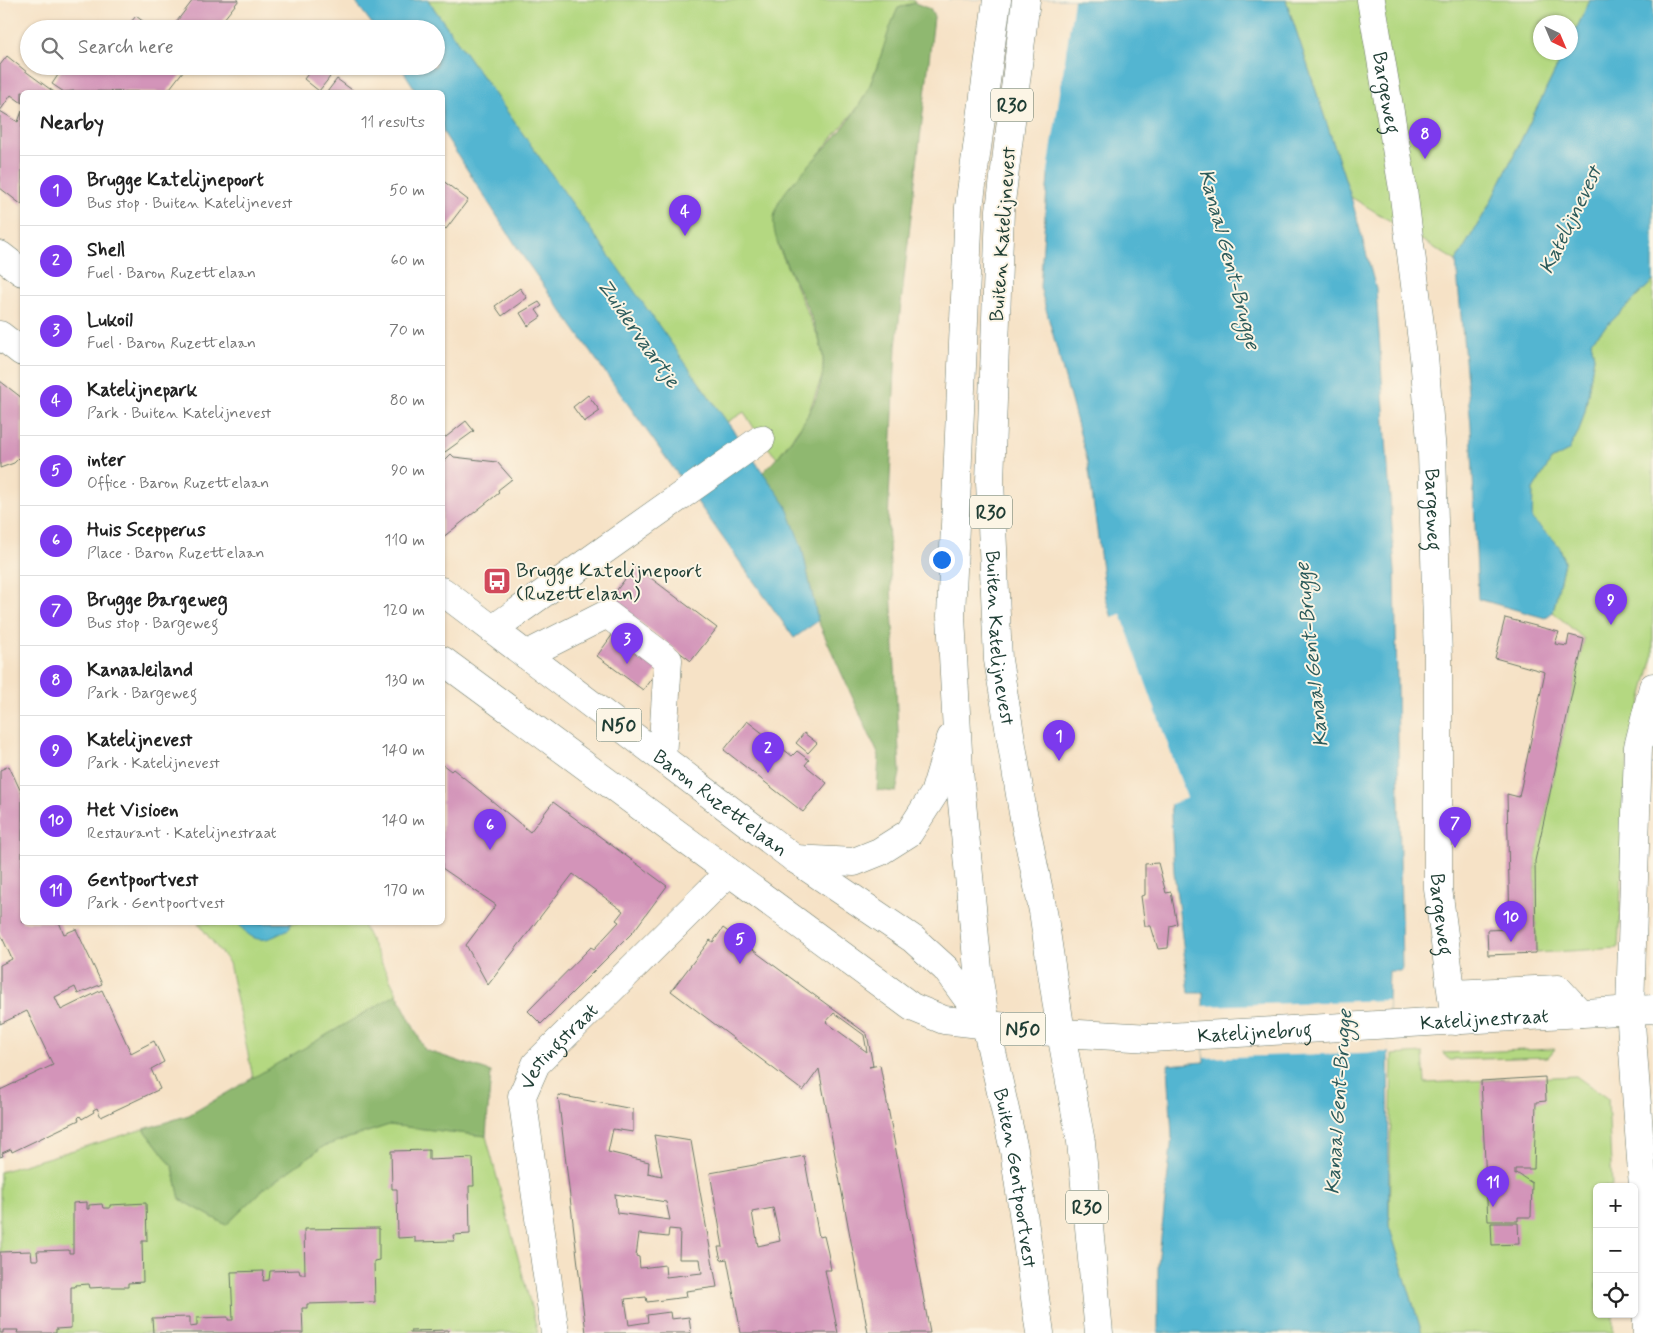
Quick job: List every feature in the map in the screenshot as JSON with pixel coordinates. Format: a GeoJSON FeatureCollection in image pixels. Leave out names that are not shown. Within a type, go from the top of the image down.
{"type":"FeatureCollection","features":[{"type":"Feature","properties":{"kind":"main road","name":"Buiten Katelijnevest"},"geometry":{"type":"LineString","coordinates":[[986,1025],[968,877],[956,724],[951,616],[969,207],[997,0]]}},
{"type":"Feature","properties":{"kind":"main road","name":"Buiten Katelijnevest"},"geometry":{"type":"LineString","coordinates":[[1026,0],[1000,210],[990,481],[998,660],[1043,911],[1061,1033]]}},
{"type":"Feature","properties":{"kind":"main road","name":"Bargeweg"},"geometry":{"type":"LineString","coordinates":[[1371,0],[1403,189],[1424,356],[1432,453],[1438,658],[1438,888],[1455,1021]]}},
{"type":"Feature","properties":{"kind":"main road"},"geometry":{"type":"LineString","coordinates":[[0,255],[20,270]]}},
{"type":"Feature","properties":{"kind":"main road"},"geometry":{"type":"LineString","coordinates":[[0,335],[20,350]]}},
{"type":"Feature","properties":{"kind":"main road"},"geometry":{"type":"LineString","coordinates":[[493,629],[671,500],[761,439]]}},
{"type":"Feature","properties":{"kind":"main road","name":"Baron Ruzettelaan"},"geometry":{"type":"LineString","coordinates":[[445,593],[795,859],[913,940],[946,968],[986,1025]]}},
{"type":"Feature","properties":{"kind":"main road"},"geometry":{"type":"LineString","coordinates":[[526,655],[607,614],[661,654],[668,660],[662,758]]}},
{"type":"Feature","properties":{"kind":"main road","name":"N50"},"geometry":{"type":"LineString","coordinates":[[445,662],[912,1007],[944,1020],[1061,1033]]}},
{"type":"Feature","properties":{"kind":"main road"},"geometry":{"type":"LineString","coordinates":[[1647,1333],[1638,747],[1653,687]]}},
{"type":"Feature","properties":{"kind":"main road","name":"R30"},"geometry":{"type":"LineString","coordinates":[[795,859],[854,862],[879,852],[909,833],[934,794],[956,724]]}},
{"type":"Feature","properties":{"kind":"main road","name":"Vestingstraat"},"geometry":{"type":"LineString","coordinates":[[555,1333],[522,1096],[527,1080],[536,1064],[729,872]]}},
{"type":"Feature","properties":{"kind":"main road","name":"Katelijnestraat"},"geometry":{"type":"LineString","coordinates":[[1452,994],[1558,989],[1580,1013]]}},
{"type":"Feature","properties":{"kind":"main road","name":"Katelijnestraat"},"geometry":{"type":"LineString","coordinates":[[1388,1024],[1641,1010]]}},
{"type":"Feature","properties":{"kind":"main road","name":"Katelijnebrug"},"geometry":{"type":"LineString","coordinates":[[1061,1033],[1151,1038],[1388,1024]]}},
{"type":"Feature","properties":{"kind":"main road","name":"Buiten Gentpoortvest"},"geometry":{"type":"LineString","coordinates":[[986,1025],[1014,1150],[1040,1333]]}},
{"type":"Feature","properties":{"kind":"main road","name":"R30"},"geometry":{"type":"LineString","coordinates":[[1061,1033],[1081,1142],[1099,1333]]}},
{"type":"Feature","properties":{"kind":"green space"},"geometry":{"type":"Polygon","coordinates":[[[428,0],[913,0],[915,3],[898,9],[870,85],[859,106],[782,198],[778,246],[819,339],[823,356],[823,374],[806,419],[777,458],[761,439],[744,412],[726,423],[445,24],[445,20],[442,20],[428,0]]]}},
{"type":"Feature","properties":{"kind":"green space"},"geometry":{"type":"Polygon","coordinates":[[[1286,0],[1590,0],[1578,25],[1578,15],[1533,15],[1533,60],[1561,60],[1487,209],[1456,261],[1351,197],[1286,0]]]}},
{"type":"Feature","properties":{"kind":"green space"},"geometry":{"type":"Polygon","coordinates":[[[915,3],[930,9],[934,17],[896,347],[888,522],[900,773],[896,792],[877,790],[879,756],[818,621],[802,548],[762,473],[784,449],[805,419],[820,387],[823,371],[823,355],[818,334],[775,234],[775,213],[780,200],[788,188],[833,139],[857,109],[873,77],[898,8],[915,3]]]}},
{"type":"Feature","properties":{"kind":"green space"},"geometry":{"type":"Polygon","coordinates":[[[1653,281],[1653,657],[1628,751],[1618,948],[1536,953],[1535,861],[1584,639],[1553,612],[1564,562],[1560,547],[1532,519],[1533,490],[1551,460],[1568,451],[1579,431],[1585,411],[1594,357],[1591,341],[1653,281]]]}},
{"type":"Feature","properties":{"kind":"green space"},"geometry":{"type":"Polygon","coordinates":[[[200,925],[363,925],[397,994],[253,1078],[229,963],[200,925]]]}},
{"type":"Feature","properties":{"kind":"green space"},"geometry":{"type":"Polygon","coordinates":[[[397,994],[425,1050],[491,1072],[486,1136],[389,1125],[324,1146],[265,1188],[226,1225],[180,1199],[173,1167],[144,1129],[189,1115],[397,994]]]}},
{"type":"Feature","properties":{"kind":"green space"},"geometry":{"type":"Polygon","coordinates":[[[1555,1049],[1548,1057],[1450,1060],[1442,1053],[1555,1049]]]}},
{"type":"Feature","properties":{"kind":"green space"},"geometry":{"type":"Polygon","coordinates":[[[1423,1053],[1425,1083],[1576,1076],[1608,1099],[1612,1183],[1593,1183],[1593,1318],[1613,1318],[1613,1333],[1422,1333],[1389,1226],[1392,1055],[1423,1053]]]}},
{"type":"Feature","properties":{"kind":"green space"},"geometry":{"type":"Polygon","coordinates":[[[389,1125],[486,1136],[538,1333],[0,1333],[0,1172],[144,1129],[173,1167],[180,1199],[226,1225],[265,1188],[324,1146],[389,1125]]]}},
{"type":"Feature","properties":{"kind":"water"},"geometry":{"type":"Polygon","coordinates":[[[354,0],[428,0],[442,20],[369,20],[354,0]]]}},
{"type":"Feature","properties":{"kind":"water","name":"Kanaal Gent-Brugge"},"geometry":{"type":"Polygon","coordinates":[[[949,0],[1286,0],[1351,197],[1376,289],[1395,572],[1402,971],[1389,971],[1389,1226],[1422,1333],[1158,1333],[1158,1265],[1172,1137],[1168,1065],[1204,1062],[1203,993],[1189,993],[1174,872],[1170,799],[1106,599],[1088,463],[1040,287],[1048,175],[949,0]]]}},
{"type":"Feature","properties":{"kind":"water"},"geometry":{"type":"Polygon","coordinates":[[[1590,0],[1653,0],[1653,281],[1591,341],[1594,357],[1585,411],[1579,431],[1568,451],[1551,460],[1533,490],[1532,519],[1560,547],[1564,562],[1553,612],[1545,618],[1478,599],[1471,426],[1456,261],[1487,209],[1561,60],[1578,60],[1578,25],[1590,0]]]}},
{"type":"Feature","properties":{"kind":"water","name":"Zuidervaartje"},"geometry":{"type":"Polygon","coordinates":[[[445,24],[786,505],[802,548],[818,621],[794,638],[524,258],[445,135],[445,90],[416,90],[406,75],[445,75],[445,24]]]}},
{"type":"Feature","properties":{"kind":"water"},"geometry":{"type":"Polygon","coordinates":[[[240,925],[291,925],[290,928],[282,933],[262,939],[256,939],[244,931],[240,925]]]}},
{"type":"Feature","properties":{"kind":"pier"},"geometry":{"type":"Polygon","coordinates":[[[949,0],[1074,0],[1043,204],[1045,176],[964,35],[949,5],[949,0]]]}},
{"type":"Feature","properties":{"kind":"pier"},"geometry":{"type":"Polygon","coordinates":[[[1121,614],[1187,798],[1169,805],[1109,618],[1121,614]]]}},
{"type":"Feature","properties":{"kind":"pier"},"geometry":{"type":"Polygon","coordinates":[[[1388,1000],[1389,1052],[1204,1058],[1202,1006],[1388,1000]]]}},
{"type":"Feature","properties":{"kind":"building"},"geometry":{"type":"Polygon","coordinates":[[[193,0],[239,0],[223,20],[178,20],[193,0]]]}},
{"type":"Feature","properties":{"kind":"building"},"geometry":{"type":"Polygon","coordinates":[[[136,16],[141,20],[133,20],[136,16]]]}},
{"type":"Feature","properties":{"kind":"building"},"geometry":{"type":"Polygon","coordinates":[[[7,56],[20,67],[20,75],[31,75],[51,90],[20,90],[20,102],[11,95],[0,111],[0,65],[7,56]]]}},
{"type":"Feature","properties":{"kind":"building"},"geometry":{"type":"Polygon","coordinates":[[[58,75],[180,75],[169,90],[61,90],[52,84],[58,75]]]}},
{"type":"Feature","properties":{"kind":"building"},"geometry":{"type":"Polygon","coordinates":[[[307,75],[327,75],[330,77],[320,90],[304,79],[307,75]]]}},
{"type":"Feature","properties":{"kind":"building"},"geometry":{"type":"Polygon","coordinates":[[[337,79],[352,90],[329,90],[337,79]]]}},
{"type":"Feature","properties":{"kind":"building"},"geometry":{"type":"Polygon","coordinates":[[[0,111],[18,122],[20,116],[20,203],[0,188],[0,111]]]}},
{"type":"Feature","properties":{"kind":"building"},"geometry":{"type":"Polygon","coordinates":[[[445,182],[468,200],[445,228],[445,182]]]}},
{"type":"Feature","properties":{"kind":"building"},"geometry":{"type":"Polygon","coordinates":[[[520,288],[527,298],[502,316],[495,306],[520,288]]]}},
{"type":"Feature","properties":{"kind":"building"},"geometry":{"type":"Polygon","coordinates":[[[539,302],[542,306],[536,310],[541,317],[528,326],[520,313],[539,302]]]}},
{"type":"Feature","properties":{"kind":"building"},"geometry":{"type":"Polygon","coordinates":[[[0,381],[20,396],[20,459],[0,468],[0,381]]]}},
{"type":"Feature","properties":{"kind":"building"},"geometry":{"type":"Polygon","coordinates":[[[588,395],[600,411],[584,422],[573,407],[588,395]]]}},
{"type":"Feature","properties":{"kind":"building"},"geometry":{"type":"Polygon","coordinates":[[[466,421],[474,431],[445,452],[446,437],[466,421]]]}},
{"type":"Feature","properties":{"kind":"building"},"geometry":{"type":"Polygon","coordinates":[[[451,454],[454,457],[497,462],[512,479],[498,490],[499,493],[445,536],[445,460],[451,454]]]}},
{"type":"Feature","properties":{"kind":"building"},"geometry":{"type":"Polygon","coordinates":[[[635,566],[717,628],[691,661],[610,599],[635,566]]]}},
{"type":"Feature","properties":{"kind":"building"},"geometry":{"type":"Polygon","coordinates":[[[1505,618],[1559,632],[1555,644],[1567,646],[1569,635],[1584,639],[1535,861],[1536,953],[1488,955],[1487,930],[1510,929],[1507,794],[1519,797],[1545,672],[1495,658],[1505,618]]]}},
{"type":"Feature","properties":{"kind":"building"},"geometry":{"type":"Polygon","coordinates":[[[618,627],[664,661],[643,690],[597,656],[618,627]]]}},
{"type":"Feature","properties":{"kind":"building"},"geometry":{"type":"Polygon","coordinates":[[[747,721],[792,756],[797,751],[809,760],[805,765],[827,783],[803,812],[724,750],[747,721]]]}},
{"type":"Feature","properties":{"kind":"building"},"geometry":{"type":"Polygon","coordinates":[[[804,733],[817,743],[808,753],[796,743],[804,733]]]}},
{"type":"Feature","properties":{"kind":"building"},"geometry":{"type":"Polygon","coordinates":[[[9,766],[20,790],[20,925],[60,925],[64,934],[76,929],[102,984],[78,994],[75,987],[55,997],[61,1010],[102,990],[131,1053],[154,1041],[164,1062],[151,1069],[160,1089],[101,1117],[97,1108],[82,1119],[80,1116],[79,1120],[12,1152],[11,1149],[2,1153],[3,1156],[0,1157],[0,1090],[53,1065],[27,1011],[0,1024],[0,965],[12,959],[0,933],[0,770],[9,766]]]}},
{"type":"Feature","properties":{"kind":"building"},"geometry":{"type":"Polygon","coordinates":[[[445,766],[451,771],[453,769],[530,832],[553,802],[667,886],[633,932],[541,1024],[528,1011],[591,947],[594,949],[619,922],[616,920],[623,911],[573,874],[488,985],[466,945],[496,905],[445,870],[445,766]]]}},
{"type":"Feature","properties":{"kind":"building"},"geometry":{"type":"Polygon","coordinates":[[[1158,863],[1166,893],[1171,892],[1177,924],[1170,926],[1168,948],[1158,949],[1151,926],[1145,926],[1141,896],[1145,895],[1145,864],[1158,863]]]}},
{"type":"Feature","properties":{"kind":"building"},"geometry":{"type":"Polygon","coordinates":[[[723,928],[867,1034],[873,1066],[869,1067],[880,1065],[930,1333],[868,1333],[819,1069],[803,1091],[671,991],[710,940],[713,942],[723,928]],[[834,1013],[826,1022],[867,1052],[864,1035],[834,1013]]]}},
{"type":"Feature","properties":{"kind":"building"},"geometry":{"type":"Polygon","coordinates":[[[1545,1077],[1546,1101],[1536,1102],[1534,1169],[1515,1169],[1515,1175],[1518,1174],[1532,1183],[1531,1217],[1518,1217],[1518,1221],[1488,1221],[1481,1081],[1545,1077]]]}},
{"type":"Feature","properties":{"kind":"building"},"geometry":{"type":"Polygon","coordinates":[[[558,1095],[633,1109],[633,1132],[613,1129],[608,1152],[649,1162],[648,1173],[662,1176],[654,1135],[691,1141],[717,1287],[686,1291],[687,1297],[647,1302],[646,1297],[625,1299],[629,1325],[648,1322],[647,1315],[670,1312],[671,1319],[689,1317],[691,1333],[586,1333],[558,1095]],[[615,1194],[617,1213],[670,1220],[666,1202],[615,1194]],[[669,1229],[668,1237],[639,1234],[636,1256],[639,1257],[640,1268],[665,1265],[666,1277],[702,1273],[700,1259],[679,1259],[680,1230],[669,1229]]]}},
{"type":"Feature","properties":{"kind":"building"},"geometry":{"type":"Polygon","coordinates":[[[429,1150],[429,1160],[473,1158],[474,1186],[469,1186],[470,1234],[453,1235],[454,1241],[415,1242],[415,1237],[398,1238],[397,1189],[392,1189],[391,1151],[429,1150]]]}},
{"type":"Feature","properties":{"kind":"building"},"geometry":{"type":"Polygon","coordinates":[[[804,1156],[819,1237],[824,1236],[828,1253],[831,1270],[825,1270],[838,1333],[741,1333],[727,1259],[721,1260],[718,1247],[723,1247],[710,1173],[804,1156]],[[773,1208],[752,1212],[758,1246],[780,1241],[773,1208]]]}},
{"type":"Feature","properties":{"kind":"building"},"geometry":{"type":"Polygon","coordinates":[[[87,1202],[87,1209],[89,1209],[89,1205],[102,1204],[103,1208],[110,1208],[110,1205],[146,1203],[147,1241],[142,1241],[143,1282],[128,1283],[128,1287],[90,1288],[89,1284],[75,1285],[75,1287],[71,1287],[71,1328],[56,1329],[56,1333],[17,1333],[18,1330],[3,1330],[3,1333],[0,1333],[0,1252],[31,1251],[32,1260],[38,1260],[37,1251],[69,1250],[69,1253],[73,1253],[73,1203],[87,1202]]]}},
{"type":"Feature","properties":{"kind":"building"},"geometry":{"type":"Polygon","coordinates":[[[1491,1223],[1518,1223],[1519,1244],[1492,1245],[1491,1223]]]}},
{"type":"Feature","properties":{"kind":"building"},"geometry":{"type":"Polygon","coordinates":[[[379,1228],[379,1260],[374,1261],[375,1302],[307,1304],[307,1308],[302,1308],[303,1333],[153,1333],[152,1318],[190,1317],[190,1327],[197,1326],[197,1318],[228,1317],[228,1320],[233,1320],[231,1272],[264,1271],[263,1281],[269,1280],[270,1271],[299,1270],[300,1274],[305,1274],[304,1229],[379,1228]]]}},
{"type":"Feature","properties":{"kind":"building"},"geometry":{"type":"Polygon","coordinates":[[[448,1330],[448,1333],[410,1333],[410,1331],[448,1330]]]}},
{"type":"Feature","properties":{"kind":"place","name":"Kanaaleiland"},"geometry":{"type":"Point","coordinates":[1425,159]}},
{"type":"Feature","properties":{"kind":"place","name":"Katelijnepark"},"geometry":{"type":"Point","coordinates":[685,236]}},
{"type":"Feature","properties":{"kind":"place","name":"Brugge Katelijnepoort (Ruzettelaan)"},"geometry":{"type":"Point","coordinates":[497,581]}},
{"type":"Feature","properties":{"kind":"place","name":"Katelijnevest"},"geometry":{"type":"Point","coordinates":[1611,625]}},
{"type":"Feature","properties":{"kind":"place","name":"Lukoil"},"geometry":{"type":"Point","coordinates":[627,664]}},
{"type":"Feature","properties":{"kind":"place","name":"Brugge Katelijnepoort"},"geometry":{"type":"Point","coordinates":[1059,761]}},
{"type":"Feature","properties":{"kind":"place","name":"Shell"},"geometry":{"type":"Point","coordinates":[768,773]}},
{"type":"Feature","properties":{"kind":"place","name":"Brugge Bargeweg"},"geometry":{"type":"Point","coordinates":[1455,848]}},
{"type":"Feature","properties":{"kind":"place","name":"Huis Scepperus"},"geometry":{"type":"Point","coordinates":[490,850]}},
{"type":"Feature","properties":{"kind":"place","name":"Het Visioen"},"geometry":{"type":"Point","coordinates":[1511,942]}},
{"type":"Feature","properties":{"kind":"place","name":"inter"},"geometry":{"type":"Point","coordinates":[740,964]}},
{"type":"Feature","properties":{"kind":"place","name":"Gentpoortvest"},"geometry":{"type":"Point","coordinates":[1493,1207]}}]}
